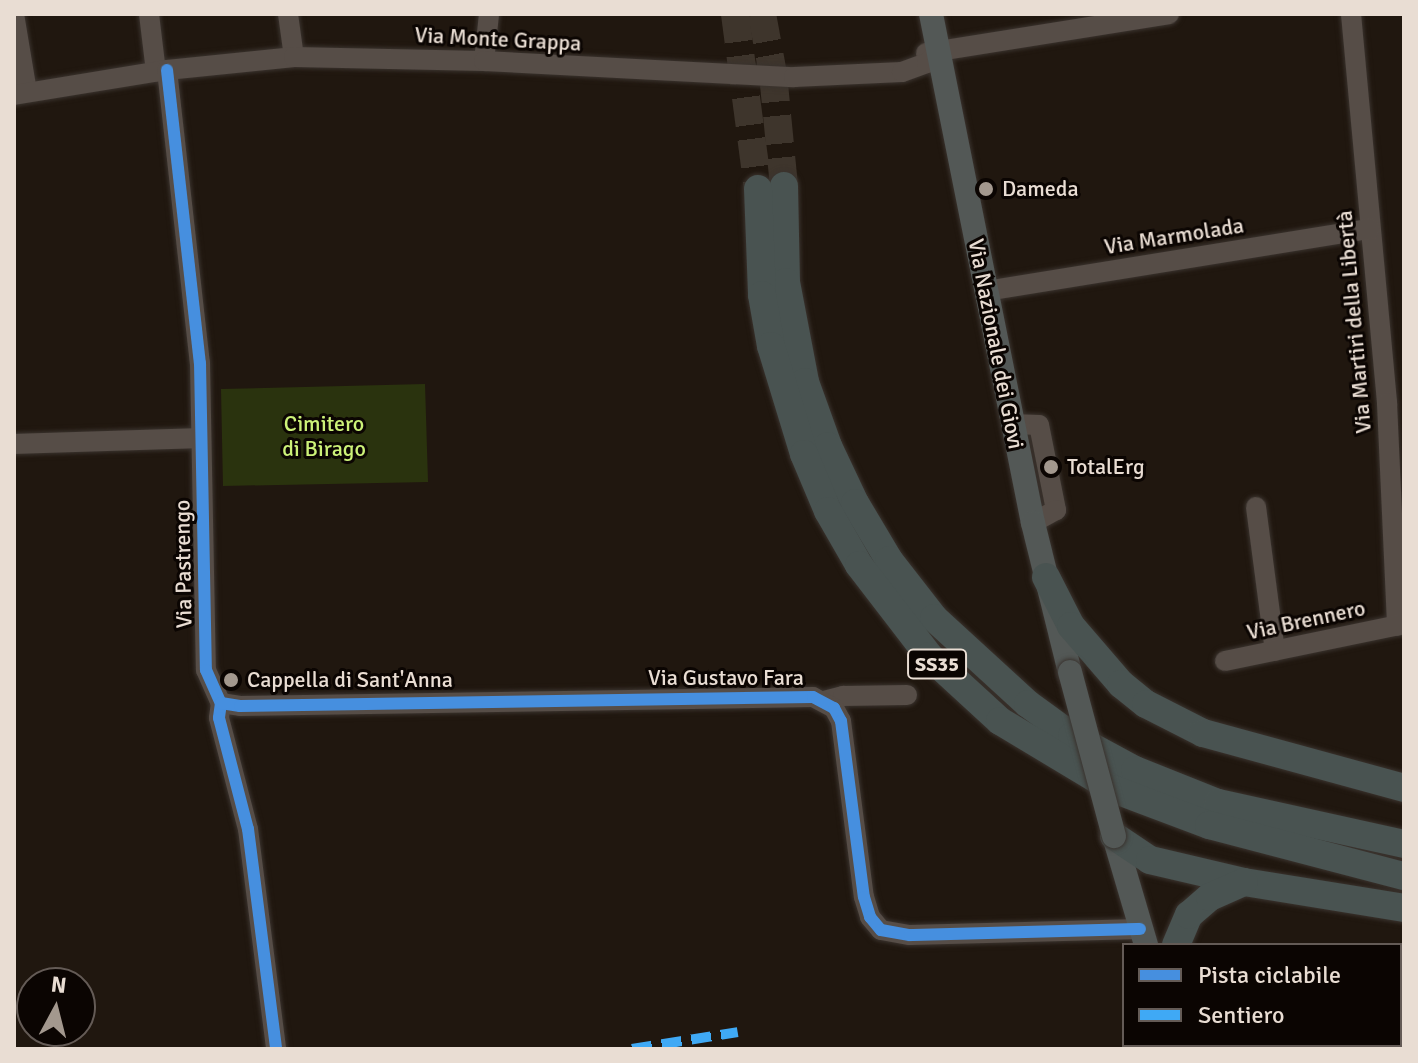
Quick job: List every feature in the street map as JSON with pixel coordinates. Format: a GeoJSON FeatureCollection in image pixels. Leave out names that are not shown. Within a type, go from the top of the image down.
{"type":"FeatureCollection","features":[{"type":"Feature","properties":{"kind":"highway","name":"SS35"},"geometry":{"type":"LineString","coordinates":[[1404,844],[1218,803],[1135,770],[1072,736],[1028,704],[934,618],[889,560],[855,503],[828,446],[805,382],[771,188],[762,295],[771,346],[804,454],[828,511],[859,565],[929,656],[1000,721],[1113,789],[1209,825],[1404,876]]}},
{"type":"Feature","properties":{"kind":"highway"},"geometry":{"type":"LineString","coordinates":[[1046,577],[1071,626],[1121,684],[1146,704],[1203,733],[1404,788]]}},
{"type":"Feature","properties":{"kind":"highway"},"geometry":{"type":"LineString","coordinates":[[1114,836],[1150,860],[1244,882],[1404,908]]}},
{"type":"Feature","properties":{"kind":"highway"},"geometry":{"type":"LineString","coordinates":[[1177,943],[1189,915],[1210,897],[1244,882]]}},
{"type":"Feature","properties":{"kind":"main road","name":"Via Nazionale dei Giovi"},"geometry":{"type":"LineString","coordinates":[[931,14],[1033,523],[1114,836]]}},
{"type":"Feature","properties":{"kind":"main road"},"geometry":{"type":"LineString","coordinates":[[1114,836],[1143,937]]}},
{"type":"Feature","properties":{"kind":"street"},"geometry":{"type":"LineString","coordinates":[[14,14],[21,93]]}},
{"type":"Feature","properties":{"kind":"street","name":"Via Pastrengo"},"geometry":{"type":"LineString","coordinates":[[149,14],[162,71],[200,363],[206,670],[221,703],[219,718],[248,829],[276,1049]]}},
{"type":"Feature","properties":{"kind":"street"},"geometry":{"type":"LineString","coordinates":[[288,14],[294,57]]}},
{"type":"Feature","properties":{"kind":"street"},"geometry":{"type":"LineString","coordinates":[[484,61],[489,14]]}},
{"type":"Feature","properties":{"kind":"street","name":"Via Monte Grappa"},"geometry":{"type":"LineString","coordinates":[[21,93],[162,71],[294,57],[484,61],[706,75],[794,77],[887,73],[910,58],[939,51],[1114,17],[1169,14]]}},
{"type":"Feature","properties":{"kind":"street","name":"Via Martiri della Libertà"},"geometry":{"type":"LineString","coordinates":[[1351,14],[1387,403],[1400,625]]}},
{"type":"Feature","properties":{"kind":"street","name":"Via Marmolada"},"geometry":{"type":"LineString","coordinates":[[986,291],[1370,229]]}},
{"type":"Feature","properties":{"kind":"street"},"geometry":{"type":"LineString","coordinates":[[1387,403],[1394,418],[1404,419]]}},
{"type":"Feature","properties":{"kind":"street"},"geometry":{"type":"LineString","coordinates":[[14,444],[201,438]]}},
{"type":"Feature","properties":{"kind":"street"},"geometry":{"type":"LineString","coordinates":[[1256,507],[1275,651]]}},
{"type":"Feature","properties":{"kind":"street","name":"Via Brennero"},"geometry":{"type":"LineString","coordinates":[[1225,661],[1400,625]]}},
{"type":"Feature","properties":{"kind":"street"},"geometry":{"type":"LineString","coordinates":[[824,701],[843,696],[907,695]]}},
{"type":"Feature","properties":{"kind":"street","name":"Via Gustavo Fara"},"geometry":{"type":"LineString","coordinates":[[221,703],[240,706],[796,696],[824,701],[834,708],[841,721],[864,897],[870,917],[881,930],[910,935],[1143,937]]}},
{"type":"Feature","properties":{"kind":"green space","name":"Cimitero di Birago"},"geometry":{"type":"Polygon","coordinates":[[[425,384],[428,482],[223,486],[221,389],[425,384]]]}},
{"type":"Feature","properties":{"kind":"tunnel"},"geometry":{"type":"LineString","coordinates":[[735,14],[758,189]]}},
{"type":"Feature","properties":{"kind":"tunnel"},"geometry":{"type":"LineString","coordinates":[[762,14],[773,74],[784,186]]}},
{"type":"Feature","properties":{"kind":"marked path"},"geometry":{"type":"LineString","coordinates":[[632,1049],[738,1032]]}},
{"type":"Feature","properties":{"kind":"cycle path"},"geometry":{"type":"LineString","coordinates":[[167,70],[200,363],[206,670],[221,703],[219,718],[248,829],[276,1049]]}},
{"type":"Feature","properties":{"kind":"cycle path"},"geometry":{"type":"LineString","coordinates":[[221,703],[240,706],[813,697],[834,708],[841,721],[864,897],[870,917],[881,930],[910,935],[1140,929]]}},
{"type":"Feature","properties":{"kind":"place","name":"Dameda"},"geometry":{"type":"Point","coordinates":[986,189]}},
{"type":"Feature","properties":{"kind":"place","name":"TotalErg"},"geometry":{"type":"Point","coordinates":[1051,467]}},
{"type":"Feature","properties":{"kind":"place","name":"Cappella di Sant'Anna"},"geometry":{"type":"Point","coordinates":[231,680]}}]}
